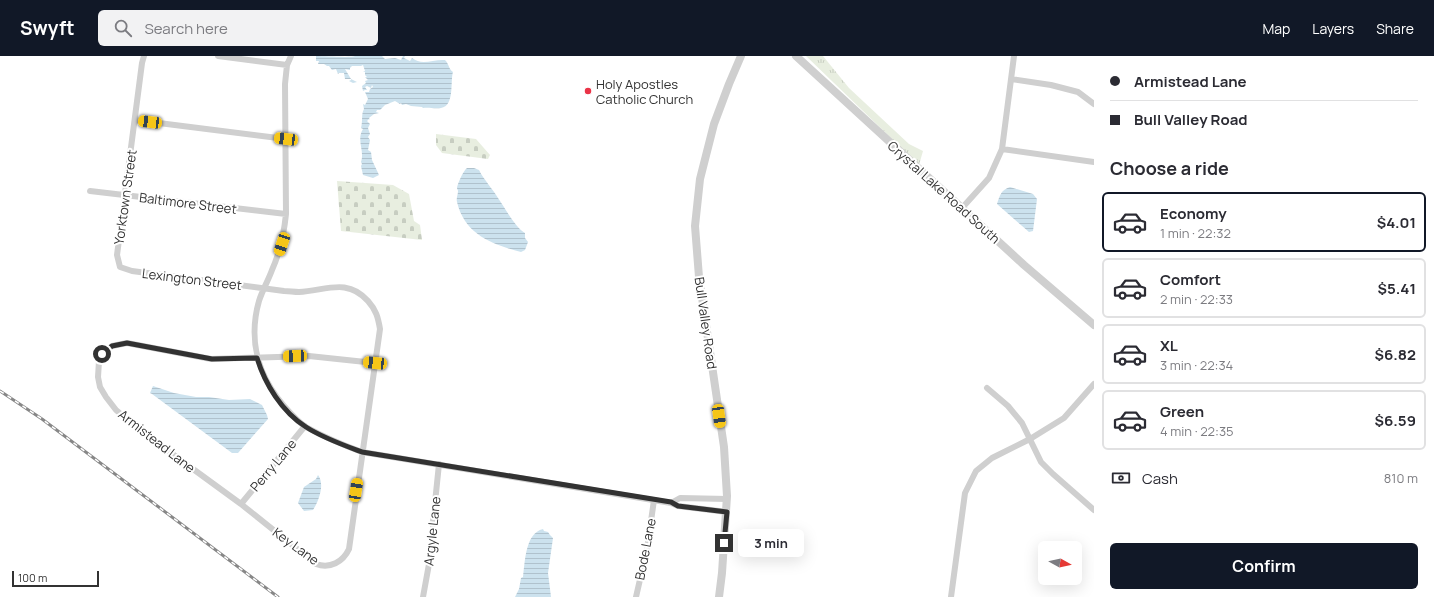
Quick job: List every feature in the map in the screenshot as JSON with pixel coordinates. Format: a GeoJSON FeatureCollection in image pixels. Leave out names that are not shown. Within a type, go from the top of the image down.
{"type":"FeatureCollection","features":[{"type":"Feature","properties":{"kind":"street","name":"Yorktown Street"},"geometry":{"type":"LineString","coordinates":[[120,267],[117,254],[144,56]]}},
{"type":"Feature","properties":{"kind":"street"},"geometry":{"type":"LineString","coordinates":[[218,56],[287,65]]}},
{"type":"Feature","properties":{"kind":"street"},"geometry":{"type":"LineString","coordinates":[[291,56],[287,65],[285,84],[286,214],[282,244],[259,302],[255,324],[255,347],[260,368],[274,394],[291,414],[305,426],[336,442],[362,452],[671,502],[678,506],[727,512]]}},
{"type":"Feature","properties":{"kind":"street","name":"Bull Valley Road"},"geometry":{"type":"LineString","coordinates":[[719,597],[727,512],[724,447],[698,277],[695,226],[700,179],[714,124],[741,56]]}},
{"type":"Feature","properties":{"kind":"street"},"geometry":{"type":"LineString","coordinates":[[729,84],[747,56]]}},
{"type":"Feature","properties":{"kind":"street","name":"Crystal Lake Road South"},"geometry":{"type":"LineString","coordinates":[[796,56],[1024,265],[1094,325]]}},
{"type":"Feature","properties":{"kind":"street"},"geometry":{"type":"LineString","coordinates":[[962,208],[989,178],[1002,149],[1014,56]]}},
{"type":"Feature","properties":{"kind":"street"},"geometry":{"type":"LineString","coordinates":[[1011,79],[1051,85],[1078,92],[1094,104]]}},
{"type":"Feature","properties":{"kind":"street"},"geometry":{"type":"LineString","coordinates":[[135,120],[286,139]]}},
{"type":"Feature","properties":{"kind":"street"},"geometry":{"type":"LineString","coordinates":[[1002,149],[1094,162]]}},
{"type":"Feature","properties":{"kind":"street","name":"Baltimore Street"},"geometry":{"type":"LineString","coordinates":[[90,191],[286,214]]}},
{"type":"Feature","properties":{"kind":"street","name":"Lexington Street"},"geometry":{"type":"LineString","coordinates":[[120,267],[132,271],[300,292],[338,286],[352,289],[360,294],[374,308],[378,317],[380,329],[362,452]]}},
{"type":"Feature","properties":{"kind":"street","name":"Armistead Lane"},"geometry":{"type":"LineString","coordinates":[[241,504],[141,431],[116,410],[102,391],[98,377],[98,368],[102,354],[119,343],[127,343],[212,359],[309,356],[375,363]]}},
{"type":"Feature","properties":{"kind":"street"},"geometry":{"type":"LineString","coordinates":[[951,597],[965,493],[976,471],[992,458],[1030,439],[1064,418],[1094,384]]}},
{"type":"Feature","properties":{"kind":"street"},"geometry":{"type":"LineString","coordinates":[[987,388],[1008,406],[1022,423],[1041,462],[1094,510]]}},
{"type":"Feature","properties":{"kind":"street","name":"Perry Lane"},"geometry":{"type":"LineString","coordinates":[[241,504],[305,426]]}},
{"type":"Feature","properties":{"kind":"street","name":"Key Lane"},"geometry":{"type":"LineString","coordinates":[[241,504],[316,564],[325,566],[340,562],[346,556],[349,549],[362,452]]}},
{"type":"Feature","properties":{"kind":"street","name":"Argyle Lane"},"geometry":{"type":"LineString","coordinates":[[423,597],[432,542],[439,464]]}},
{"type":"Feature","properties":{"kind":"street"},"geometry":{"type":"LineString","coordinates":[[671,502],[680,498],[727,498]]}},
{"type":"Feature","properties":{"kind":"street","name":"Bode Lane"},"geometry":{"type":"LineString","coordinates":[[636,597],[647,549],[654,500]]}},
{"type":"Feature","properties":{"kind":"green space"},"geometry":{"type":"Polygon","coordinates":[[[806,56],[823,56],[849,88],[909,144],[923,151],[919,165],[806,56]]]}},
{"type":"Feature","properties":{"kind":"green space"},"geometry":{"type":"Polygon","coordinates":[[[436,134],[476,139],[490,155],[488,159],[442,153],[436,145],[436,134]]]}},
{"type":"Feature","properties":{"kind":"green space"},"geometry":{"type":"Polygon","coordinates":[[[337,181],[393,185],[409,194],[414,221],[420,225],[422,240],[341,231],[337,181]]]}},
{"type":"Feature","properties":{"kind":"water"},"geometry":{"type":"Polygon","coordinates":[[[316,56],[382,56],[385,59],[395,58],[401,60],[403,56],[405,56],[404,58],[410,61],[412,58],[420,62],[445,60],[453,72],[450,98],[448,103],[441,108],[423,108],[406,104],[402,105],[401,103],[400,104],[395,101],[385,105],[380,110],[377,110],[376,112],[379,113],[374,114],[369,118],[370,120],[369,119],[367,121],[370,124],[368,128],[370,134],[368,137],[370,140],[368,150],[371,152],[372,160],[379,175],[373,178],[363,175],[361,166],[362,154],[360,137],[363,129],[361,128],[364,109],[363,104],[365,105],[368,99],[365,92],[369,92],[373,87],[372,85],[371,88],[367,86],[365,87],[367,90],[363,91],[362,86],[366,83],[365,81],[368,80],[365,77],[367,77],[365,72],[363,72],[365,71],[363,65],[352,66],[350,70],[345,69],[351,79],[345,79],[344,73],[338,74],[336,69],[332,70],[329,66],[318,64],[319,61],[316,61],[316,56]]]}},
{"type":"Feature","properties":{"kind":"water"},"geometry":{"type":"Polygon","coordinates":[[[351,79],[357,82],[353,83],[349,81],[351,79]]]}},
{"type":"Feature","properties":{"kind":"water"},"geometry":{"type":"Polygon","coordinates":[[[467,168],[479,170],[514,222],[525,233],[525,238],[528,242],[525,250],[521,252],[491,242],[474,231],[467,223],[461,214],[457,202],[457,188],[462,175],[467,168]]]}},
{"type":"Feature","properties":{"kind":"water"},"geometry":{"type":"Polygon","coordinates":[[[1010,187],[1033,194],[1037,199],[1033,231],[1029,232],[997,204],[1003,191],[1010,187]]]}},
{"type":"Feature","properties":{"kind":"water"},"geometry":{"type":"Polygon","coordinates":[[[153,386],[174,393],[196,397],[229,400],[250,399],[262,405],[268,419],[238,453],[232,453],[150,393],[153,386]]]}},
{"type":"Feature","properties":{"kind":"water"},"geometry":{"type":"Polygon","coordinates":[[[318,475],[321,488],[317,502],[313,510],[304,511],[298,503],[304,487],[316,479],[318,475]]]}},
{"type":"Feature","properties":{"kind":"water"},"geometry":{"type":"Polygon","coordinates":[[[543,529],[553,538],[548,573],[551,597],[515,597],[519,589],[521,578],[523,577],[525,557],[529,542],[537,532],[543,529]]]}},
{"type":"Feature","properties":{"kind":"railway"},"geometry":{"type":"LineString","coordinates":[[0,391],[42,419],[278,597]]}},
{"type":"Feature","properties":{"kind":"place","name":"Holy Apostles Catholic Church"},"geometry":{"type":"Point","coordinates":[588,91]}},
{"type":"Feature","properties":{"kind":"route"},"geometry":{"type":"LineString","coordinates":[[102,354],[112,346],[119,343],[127,343],[200,358],[257,358],[260,368],[274,394],[291,414],[305,426],[336,442],[362,452],[671,502],[678,506],[727,512],[724,543]]}}]}
